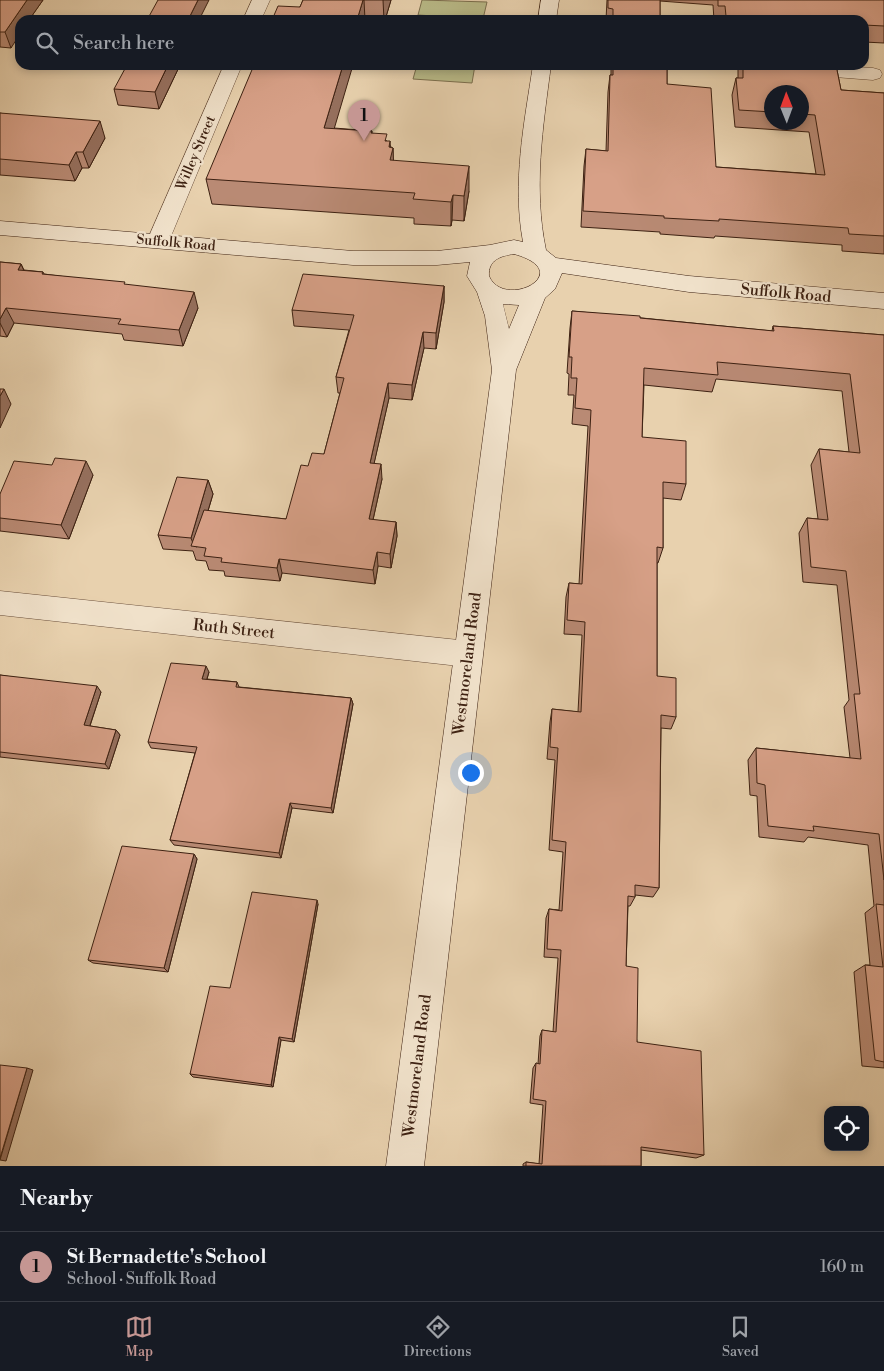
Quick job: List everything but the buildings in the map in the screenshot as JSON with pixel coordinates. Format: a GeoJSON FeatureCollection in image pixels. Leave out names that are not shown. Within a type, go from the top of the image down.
{"type":"FeatureCollection","features":[{"type":"Feature","properties":{"kind":"street"},"geometry":{"type":"LineString","coordinates":[[254,15],[261,0]]}},
{"type":"Feature","properties":{"kind":"street"},"geometry":{"type":"LineString","coordinates":[[548,15],[550,0]]}},
{"type":"Feature","properties":{"kind":"street","name":"Willey Street"},"geometry":{"type":"LineString","coordinates":[[158,241],[231,70]]}},
{"type":"Feature","properties":{"kind":"street"},"geometry":{"type":"LineString","coordinates":[[541,70],[528,183],[530,223],[543,258],[552,273],[550,281],[540,292],[510,298],[498,295],[484,286],[477,274],[478,265],[483,258],[497,250],[514,247],[543,258]]}},
{"type":"Feature","properties":{"kind":"street"},"geometry":{"type":"LineString","coordinates":[[817,70],[873,74]]}},
{"type":"Feature","properties":{"kind":"street"},"geometry":{"type":"LineString","coordinates":[[497,250],[514,222],[528,183]]}},
{"type":"Feature","properties":{"kind":"street","name":"Suffolk Road"},"geometry":{"type":"LineString","coordinates":[[0,228],[353,258],[469,278],[484,286]]}},
{"type":"Feature","properties":{"kind":"street","name":"Suffolk Road"},"geometry":{"type":"LineString","coordinates":[[353,258],[437,258],[497,250]]}},
{"type":"Feature","properties":{"kind":"street","name":"Suffolk Road"},"geometry":{"type":"LineString","coordinates":[[543,258],[689,284],[884,301]]}},
{"type":"Feature","properties":{"kind":"street","name":"Suffolk Road"},"geometry":{"type":"LineString","coordinates":[[540,292],[689,284]]}},
{"type":"Feature","properties":{"kind":"street","name":"Westmoreland Road"},"geometry":{"type":"LineString","coordinates":[[405,1166],[504,370],[496,316],[484,286]]}},
{"type":"Feature","properties":{"kind":"street","name":"Westmoreland Road"},"geometry":{"type":"LineString","coordinates":[[504,370],[540,292]]}},
{"type":"Feature","properties":{"kind":"street","name":"Ruth Street"},"geometry":{"type":"LineString","coordinates":[[0,604],[468,654]]}},
{"type":"Feature","properties":{"kind":"green space"},"geometry":{"type":"Polygon","coordinates":[[[422,0],[487,2],[484,15],[418,15],[422,0]]]}},
{"type":"Feature","properties":{"kind":"green space"},"geometry":{"type":"Polygon","coordinates":[[[416,70],[474,70],[472,83],[413,79],[416,70]]]}},
{"type":"Feature","properties":{"kind":"place","name":"St Bernadette's School"},"geometry":{"type":"Point","coordinates":[364,141]}}]}
